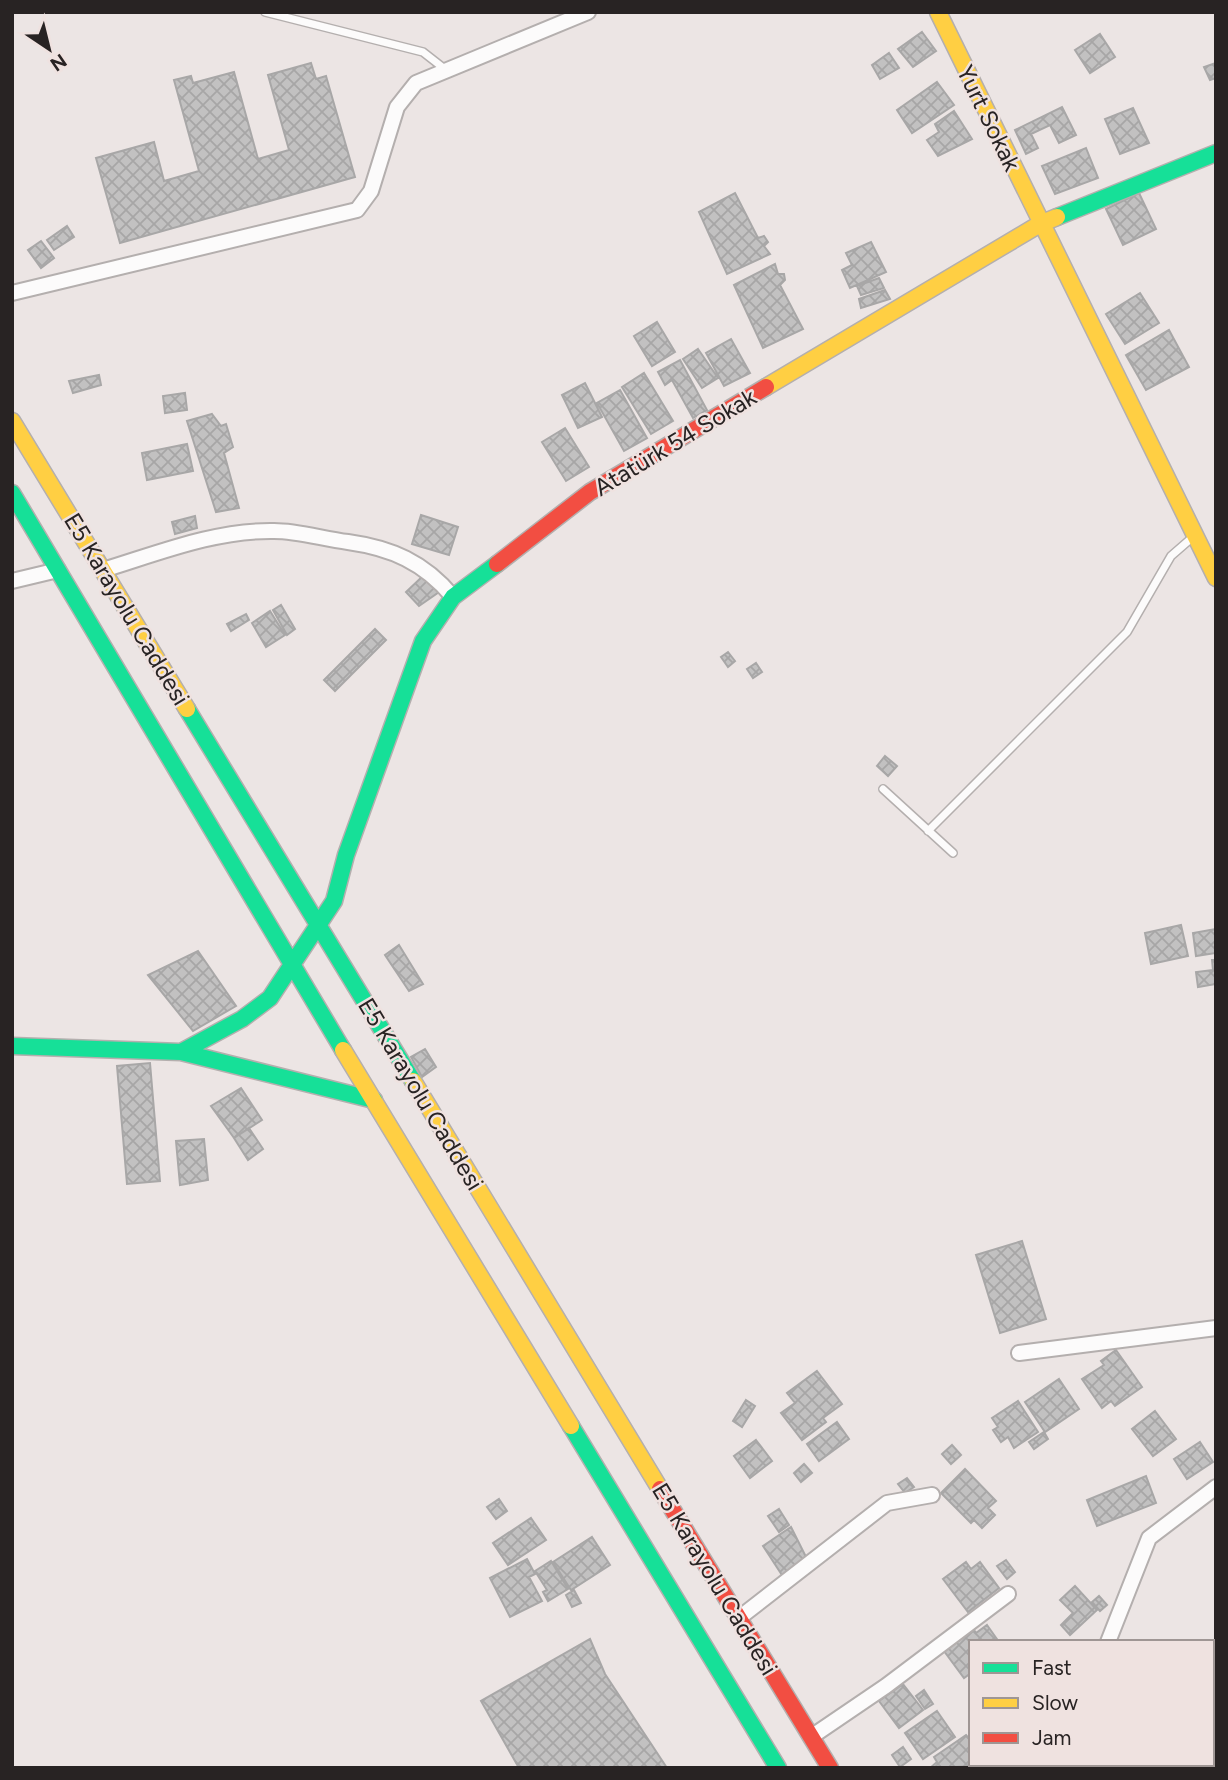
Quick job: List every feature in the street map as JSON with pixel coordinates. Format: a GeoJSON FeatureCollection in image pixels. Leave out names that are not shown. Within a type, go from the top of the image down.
{"type":"FeatureCollection","features":[{"type":"Feature","properties":{"kind":"main road","name":"Yurt Sokak"},"geometry":{"type":"LineString","coordinates":[[942,14],[1040,224]]}},
{"type":"Feature","properties":{"kind":"main road","name":"Atatürk 54 Sokak"},"geometry":{"type":"LineString","coordinates":[[181,1052],[242,1020],[270,998],[290,962],[334,901],[346,855],[423,642],[453,597],[590,492],[1040,224],[1216,153]]}},
{"type":"Feature","properties":{"kind":"main road"},"geometry":{"type":"LineString","coordinates":[[1040,224],[1216,579]]}},
{"type":"Feature","properties":{"kind":"main road","name":"E5 Karayolu Caddesi"},"geometry":{"type":"LineString","coordinates":[[12,421],[830,1768]]}},
{"type":"Feature","properties":{"kind":"main road","name":"E5 Karayolu Caddesi"},"geometry":{"type":"LineString","coordinates":[[12,493],[290,962],[778,1768]]}},
{"type":"Feature","properties":{"kind":"main road","name":"Atatürk 54 Sokak"},"geometry":{"type":"LineString","coordinates":[[12,1046],[181,1052],[374,1100]]}},
{"type":"Feature","properties":{"kind":"street"},"geometry":{"type":"LineString","coordinates":[[12,293],[357,209],[371,191],[397,107],[415,83],[588,12]]}},
{"type":"Feature","properties":{"kind":"street"},"geometry":{"type":"LineString","coordinates":[[103,570],[212,537],[250,531],[298,532],[363,543],[396,552],[428,572],[453,597]]}},
{"type":"Feature","properties":{"kind":"street"},"geometry":{"type":"LineString","coordinates":[[12,581],[58,570]]}},
{"type":"Feature","properties":{"kind":"street"},"geometry":{"type":"LineString","coordinates":[[1019,1353],[1216,1328]]}},
{"type":"Feature","properties":{"kind":"street"},"geometry":{"type":"LineString","coordinates":[[1109,1640],[1149,1538],[1216,1487]]}},
{"type":"Feature","properties":{"kind":"street"},"geometry":{"type":"LineString","coordinates":[[739,1618],[887,1503],[932,1495]]}},
{"type":"Feature","properties":{"kind":"street"},"geometry":{"type":"LineString","coordinates":[[811,1737],[886,1686],[1007,1594]]}},
{"type":"Feature","properties":{"kind":"lane"},"geometry":{"type":"LineString","coordinates":[[265,12],[423,52],[446,70]]}},
{"type":"Feature","properties":{"kind":"lane"},"geometry":{"type":"LineString","coordinates":[[928,831],[1127,632],[1171,556],[1194,535]]}},
{"type":"Feature","properties":{"kind":"lane"},"geometry":{"type":"LineString","coordinates":[[883,789],[953,853]]}},
{"type":"Feature","properties":{"kind":"building"},"geometry":{"type":"Polygon","coordinates":[[[922,32],[936,51],[913,67],[898,49],[922,32]]]}},
{"type":"Feature","properties":{"kind":"building"},"geometry":{"type":"Polygon","coordinates":[[[1100,34],[1115,57],[1090,73],[1075,50],[1100,34]]]}},
{"type":"Feature","properties":{"kind":"building"},"geometry":{"type":"Polygon","coordinates":[[[889,53],[899,68],[880,79],[872,65],[889,53]]]}},
{"type":"Feature","properties":{"kind":"building"},"geometry":{"type":"Polygon","coordinates":[[[311,63],[316,79],[326,76],[355,177],[120,243],[96,158],[154,142],[164,181],[199,171],[174,80],[191,76],[193,83],[234,72],[258,159],[289,150],[268,75],[311,63]]]}},
{"type":"Feature","properties":{"kind":"building"},"geometry":{"type":"Polygon","coordinates":[[[1216,63],[1216,78],[1210,80],[1204,67],[1216,63]]]}},
{"type":"Feature","properties":{"kind":"building"},"geometry":{"type":"Polygon","coordinates":[[[937,82],[954,105],[912,133],[897,110],[937,82]]]}},
{"type":"Feature","properties":{"kind":"building"},"geometry":{"type":"Polygon","coordinates":[[[1062,107],[1076,135],[1059,143],[1050,125],[1031,134],[1038,148],[1026,154],[1015,130],[1062,107]]]}},
{"type":"Feature","properties":{"kind":"building"},"geometry":{"type":"Polygon","coordinates":[[[1133,108],[1149,143],[1120,154],[1105,119],[1133,108]]]}},
{"type":"Feature","properties":{"kind":"building"},"geometry":{"type":"Polygon","coordinates":[[[954,111],[972,139],[938,156],[927,140],[939,132],[935,124],[954,111]]]}},
{"type":"Feature","properties":{"kind":"building"},"geometry":{"type":"Polygon","coordinates":[[[1086,148],[1098,178],[1055,194],[1042,166],[1086,148]]]}},
{"type":"Feature","properties":{"kind":"building"},"geometry":{"type":"Polygon","coordinates":[[[735,193],[758,238],[764,236],[768,242],[764,246],[770,254],[727,274],[699,212],[735,193]]]}},
{"type":"Feature","properties":{"kind":"building"},"geometry":{"type":"Polygon","coordinates":[[[1139,193],[1156,229],[1123,245],[1106,209],[1139,193]]]}},
{"type":"Feature","properties":{"kind":"building"},"geometry":{"type":"Polygon","coordinates":[[[67,226],[74,237],[54,250],[47,240],[67,226]]]}},
{"type":"Feature","properties":{"kind":"building"},"geometry":{"type":"Polygon","coordinates":[[[41,241],[54,258],[41,268],[28,250],[41,241]]]}},
{"type":"Feature","properties":{"kind":"building"},"geometry":{"type":"Polygon","coordinates":[[[871,242],[886,272],[850,288],[842,270],[852,265],[846,253],[871,242]]]}},
{"type":"Feature","properties":{"kind":"building"},"geometry":{"type":"Polygon","coordinates":[[[775,264],[778,274],[784,274],[785,280],[780,285],[803,329],[763,348],[734,285],[775,264]]]}},
{"type":"Feature","properties":{"kind":"building"},"geometry":{"type":"Polygon","coordinates":[[[879,278],[884,288],[861,295],[857,286],[879,278]]]}},
{"type":"Feature","properties":{"kind":"building"},"geometry":{"type":"Polygon","coordinates":[[[885,290],[890,299],[861,308],[859,299],[885,290]]]}},
{"type":"Feature","properties":{"kind":"building"},"geometry":{"type":"Polygon","coordinates":[[[1140,293],[1159,323],[1125,344],[1106,314],[1140,293]]]}},
{"type":"Feature","properties":{"kind":"building"},"geometry":{"type":"Polygon","coordinates":[[[657,322],[675,352],[652,366],[634,336],[657,322]]]}},
{"type":"Feature","properties":{"kind":"building"},"geometry":{"type":"Polygon","coordinates":[[[1169,330],[1189,367],[1146,390],[1126,355],[1169,330]]]}},
{"type":"Feature","properties":{"kind":"building"},"geometry":{"type":"Polygon","coordinates":[[[731,339],[750,373],[724,386],[706,353],[731,339]]]}},
{"type":"Feature","properties":{"kind":"building"},"geometry":{"type":"Polygon","coordinates":[[[698,349],[718,378],[702,388],[683,359],[698,349]]]}},
{"type":"Feature","properties":{"kind":"building"},"geometry":{"type":"Polygon","coordinates":[[[680,360],[707,410],[693,418],[672,380],[665,385],[658,372],[680,360]]]}},
{"type":"Feature","properties":{"kind":"building"},"geometry":{"type":"Polygon","coordinates":[[[644,373],[673,421],[651,434],[622,387],[644,373]]]}},
{"type":"Feature","properties":{"kind":"building"},"geometry":{"type":"Polygon","coordinates":[[[99,375],[101,385],[73,393],[69,381],[99,375]]]}},
{"type":"Feature","properties":{"kind":"building"},"geometry":{"type":"Polygon","coordinates":[[[585,383],[602,417],[578,428],[562,395],[585,383]]]}},
{"type":"Feature","properties":{"kind":"building"},"geometry":{"type":"Polygon","coordinates":[[[620,390],[647,438],[624,451],[597,403],[620,390]]]}},
{"type":"Feature","properties":{"kind":"building"},"geometry":{"type":"Polygon","coordinates":[[[185,393],[187,410],[165,413],[163,396],[185,393]]]}},
{"type":"Feature","properties":{"kind":"building"},"geometry":{"type":"Polygon","coordinates":[[[212,414],[221,426],[226,424],[233,447],[224,453],[239,508],[216,512],[187,421],[212,414]]]}},
{"type":"Feature","properties":{"kind":"building"},"geometry":{"type":"Polygon","coordinates":[[[565,428],[589,467],[566,481],[542,442],[565,428]]]}},
{"type":"Feature","properties":{"kind":"building"},"geometry":{"type":"Polygon","coordinates":[[[187,444],[193,471],[147,480],[142,453],[187,444]]]}},
{"type":"Feature","properties":{"kind":"building"},"geometry":{"type":"Polygon","coordinates":[[[421,515],[458,527],[449,555],[412,544],[421,515]]]}},
{"type":"Feature","properties":{"kind":"building"},"geometry":{"type":"Polygon","coordinates":[[[195,516],[197,528],[175,534],[172,522],[195,516]]]}},
{"type":"Feature","properties":{"kind":"building"},"geometry":{"type":"Polygon","coordinates":[[[424,575],[439,592],[419,606],[406,592],[424,575]]]}},
{"type":"Feature","properties":{"kind":"building"},"geometry":{"type":"Polygon","coordinates":[[[281,605],[295,629],[287,635],[273,610],[281,605]]]}},
{"type":"Feature","properties":{"kind":"building"},"geometry":{"type":"Polygon","coordinates":[[[270,611],[285,635],[266,647],[252,623],[270,611]]]}},
{"type":"Feature","properties":{"kind":"building"},"geometry":{"type":"Polygon","coordinates":[[[246,614],[249,620],[231,631],[227,624],[246,614]]]}},
{"type":"Feature","properties":{"kind":"building"},"geometry":{"type":"Polygon","coordinates":[[[375,629],[386,640],[335,691],[324,680],[375,629]]]}},
{"type":"Feature","properties":{"kind":"building"},"geometry":{"type":"Polygon","coordinates":[[[728,652],[735,661],[728,667],[721,657],[728,652]]]}},
{"type":"Feature","properties":{"kind":"building"},"geometry":{"type":"Polygon","coordinates":[[[756,663],[762,672],[753,678],[747,669],[756,663]]]}},
{"type":"Feature","properties":{"kind":"building"},"geometry":{"type":"Polygon","coordinates":[[[885,756],[897,766],[888,776],[877,766],[885,756]]]}},
{"type":"Feature","properties":{"kind":"building"},"geometry":{"type":"Polygon","coordinates":[[[1181,925],[1188,956],[1151,964],[1145,933],[1181,925]]]}},
{"type":"Feature","properties":{"kind":"building"},"geometry":{"type":"Polygon","coordinates":[[[1216,929],[1216,953],[1196,956],[1193,933],[1216,929]]]}},
{"type":"Feature","properties":{"kind":"building"},"geometry":{"type":"Polygon","coordinates":[[[399,945],[423,984],[409,991],[385,955],[399,945]]]}},
{"type":"Feature","properties":{"kind":"building"},"geometry":{"type":"Polygon","coordinates":[[[198,951],[236,1006],[193,1031],[148,975],[198,951]]]}},
{"type":"Feature","properties":{"kind":"building"},"geometry":{"type":"Polygon","coordinates":[[[1212,960],[1216,960],[1216,984],[1198,987],[1196,972],[1213,970],[1212,960]]]}},
{"type":"Feature","properties":{"kind":"building"},"geometry":{"type":"Polygon","coordinates":[[[425,1049],[436,1067],[422,1077],[411,1057],[425,1049]]]}},
{"type":"Feature","properties":{"kind":"building"},"geometry":{"type":"Polygon","coordinates":[[[150,1063],[160,1181],[127,1184],[117,1066],[150,1063]]]}},
{"type":"Feature","properties":{"kind":"building"},"geometry":{"type":"Polygon","coordinates":[[[241,1088],[262,1120],[234,1138],[211,1106],[241,1088]]]}},
{"type":"Feature","properties":{"kind":"building"},"geometry":{"type":"Polygon","coordinates":[[[249,1128],[263,1149],[248,1160],[234,1138],[249,1128]]]}},
{"type":"Feature","properties":{"kind":"building"},"geometry":{"type":"Polygon","coordinates":[[[204,1139],[208,1180],[180,1185],[176,1141],[204,1139]]]}},
{"type":"Feature","properties":{"kind":"building"},"geometry":{"type":"Polygon","coordinates":[[[1022,1241],[1046,1319],[1000,1333],[976,1255],[1022,1241]]]}},
{"type":"Feature","properties":{"kind":"building"},"geometry":{"type":"Polygon","coordinates":[[[1116,1350],[1142,1387],[1115,1406],[1111,1401],[1102,1408],[1082,1379],[1104,1365],[1101,1361],[1116,1350]]]}},
{"type":"Feature","properties":{"kind":"building"},"geometry":{"type":"Polygon","coordinates":[[[817,1371],[842,1404],[823,1418],[826,1422],[802,1440],[781,1413],[795,1403],[787,1393],[817,1371]]]}},
{"type":"Feature","properties":{"kind":"building"},"geometry":{"type":"Polygon","coordinates":[[[1059,1379],[1079,1409],[1045,1432],[1025,1402],[1059,1379]]]}},
{"type":"Feature","properties":{"kind":"building"},"geometry":{"type":"Polygon","coordinates":[[[746,1400],[755,1406],[742,1427],[733,1421],[746,1400]]]}},
{"type":"Feature","properties":{"kind":"building"},"geometry":{"type":"Polygon","coordinates":[[[1018,1401],[1038,1432],[1014,1448],[1008,1437],[1001,1442],[993,1430],[998,1427],[992,1418],[1018,1401]]]}},
{"type":"Feature","properties":{"kind":"building"},"geometry":{"type":"Polygon","coordinates":[[[1155,1411],[1176,1439],[1153,1456],[1132,1429],[1155,1411]]]}},
{"type":"Feature","properties":{"kind":"building"},"geometry":{"type":"Polygon","coordinates":[[[837,1422],[849,1439],[819,1461],[807,1444],[837,1422]]]}},
{"type":"Feature","properties":{"kind":"building"},"geometry":{"type":"Polygon","coordinates":[[[1044,1432],[1048,1439],[1034,1449],[1029,1442],[1044,1432]]]}},
{"type":"Feature","properties":{"kind":"building"},"geometry":{"type":"Polygon","coordinates":[[[756,1440],[772,1461],[750,1478],[734,1456],[756,1440]]]}},
{"type":"Feature","properties":{"kind":"building"},"geometry":{"type":"Polygon","coordinates":[[[1200,1442],[1213,1462],[1187,1479],[1174,1459],[1200,1442]]]}},
{"type":"Feature","properties":{"kind":"building"},"geometry":{"type":"Polygon","coordinates":[[[952,1445],[961,1455],[951,1464],[942,1454],[952,1445]]]}},
{"type":"Feature","properties":{"kind":"building"},"geometry":{"type":"Polygon","coordinates":[[[804,1464],[812,1473],[801,1482],[794,1473],[804,1464]]]}},
{"type":"Feature","properties":{"kind":"building"},"geometry":{"type":"Polygon","coordinates":[[[965,1469],[996,1501],[988,1508],[995,1515],[982,1528],[974,1520],[971,1523],[941,1493],[965,1469]]]}},
{"type":"Feature","properties":{"kind":"building"},"geometry":{"type":"Polygon","coordinates":[[[1146,1476],[1156,1503],[1097,1526],[1087,1500],[1146,1476]]]}},
{"type":"Feature","properties":{"kind":"building"},"geometry":{"type":"Polygon","coordinates":[[[907,1478],[914,1487],[905,1493],[898,1484],[907,1478]]]}},
{"type":"Feature","properties":{"kind":"building"},"geometry":{"type":"Polygon","coordinates":[[[499,1499],[507,1511],[496,1519],[487,1507],[499,1499]]]}},
{"type":"Feature","properties":{"kind":"building"},"geometry":{"type":"Polygon","coordinates":[[[779,1509],[789,1525],[779,1532],[768,1516],[779,1509]]]}},
{"type":"Feature","properties":{"kind":"building"},"geometry":{"type":"Polygon","coordinates":[[[531,1518],[546,1540],[508,1565],[493,1543],[531,1518]]]}},
{"type":"Feature","properties":{"kind":"building"},"geometry":{"type":"Polygon","coordinates":[[[791,1527],[807,1559],[782,1575],[763,1546],[791,1527]]]}},
{"type":"Feature","properties":{"kind":"building"},"geometry":{"type":"Polygon","coordinates":[[[592,1537],[610,1565],[571,1590],[553,1562],[592,1537]]]}},
{"type":"Feature","properties":{"kind":"building"},"geometry":{"type":"Polygon","coordinates":[[[527,1559],[535,1574],[529,1577],[542,1601],[510,1617],[490,1578],[527,1559]]]}},
{"type":"Feature","properties":{"kind":"building"},"geometry":{"type":"Polygon","coordinates":[[[1006,1560],[1015,1572],[1007,1579],[997,1566],[1006,1560]]]}},
{"type":"Feature","properties":{"kind":"building"},"geometry":{"type":"Polygon","coordinates":[[[551,1561],[568,1589],[548,1601],[543,1592],[547,1590],[535,1571],[551,1561]]]}},
{"type":"Feature","properties":{"kind":"building"},"geometry":{"type":"Polygon","coordinates":[[[966,1562],[971,1569],[980,1562],[999,1588],[968,1612],[943,1579],[966,1562]]]}},
{"type":"Feature","properties":{"kind":"building"},"geometry":{"type":"Polygon","coordinates":[[[1075,1586],[1097,1610],[1070,1635],[1061,1625],[1073,1613],[1060,1600],[1075,1586]]]}},
{"type":"Feature","properties":{"kind":"building"},"geometry":{"type":"Polygon","coordinates":[[[574,1590],[581,1603],[572,1607],[566,1595],[574,1590]]]}},
{"type":"Feature","properties":{"kind":"building"},"geometry":{"type":"Polygon","coordinates":[[[1099,1596],[1107,1605],[1100,1611],[1092,1602],[1099,1596]]]}},
{"type":"Feature","properties":{"kind":"building"},"geometry":{"type":"Polygon","coordinates":[[[987,1625],[998,1640],[969,1640],[969,1674],[964,1678],[944,1651],[974,1630],[976,1633],[987,1625]]]}},
{"type":"Feature","properties":{"kind":"building"},"geometry":{"type":"Polygon","coordinates":[[[590,1639],[605,1674],[667,1768],[519,1768],[481,1701],[590,1639]]]}},
{"type":"Feature","properties":{"kind":"building"},"geometry":{"type":"Polygon","coordinates":[[[903,1684],[923,1710],[899,1728],[879,1701],[903,1684]]]}},
{"type":"Feature","properties":{"kind":"building"},"geometry":{"type":"Polygon","coordinates":[[[924,1690],[933,1704],[925,1709],[916,1696],[924,1690]]]}},
{"type":"Feature","properties":{"kind":"building"},"geometry":{"type":"Polygon","coordinates":[[[937,1711],[955,1737],[923,1759],[905,1733],[937,1711]]]}},
{"type":"Feature","properties":{"kind":"building"},"geometry":{"type":"Polygon","coordinates":[[[966,1735],[969,1739],[969,1766],[975,1766],[930,1768],[937,1762],[934,1757],[966,1735]]]}},
{"type":"Feature","properties":{"kind":"building"},"geometry":{"type":"Polygon","coordinates":[[[903,1747],[911,1759],[900,1767],[892,1755],[903,1747]]]}},
{"type":"Feature","properties":{"kind":"building"},"geometry":{"type":"Polygon","coordinates":[[[1094,1766],[1122,1767],[1096,1768],[1094,1766]]]}},
{"type":"Feature","properties":{"kind":"traffic: fast"},"geometry":{"type":"LineString","coordinates":[[1057,217],[1216,153]]}},
{"type":"Feature","properties":{"kind":"traffic: fast"},"geometry":{"type":"LineString","coordinates":[[12,493],[343,1050]]}},
{"type":"Feature","properties":{"kind":"traffic: fast"},"geometry":{"type":"LineString","coordinates":[[181,1052],[242,1019],[270,998],[334,901],[346,855],[423,641],[453,597],[497,564]]}},
{"type":"Feature","properties":{"kind":"traffic: fast"},"geometry":{"type":"LineString","coordinates":[[187,709],[413,1081]]}},
{"type":"Feature","properties":{"kind":"traffic: fast"},"geometry":{"type":"LineString","coordinates":[[12,1046],[181,1052],[374,1100]]}},
{"type":"Feature","properties":{"kind":"traffic: fast"},"geometry":{"type":"LineString","coordinates":[[571,1426],[778,1768]]}},
{"type":"Feature","properties":{"kind":"traffic: slow"},"geometry":{"type":"LineString","coordinates":[[938,12],[1216,578]]}},
{"type":"Feature","properties":{"kind":"traffic: slow"},"geometry":{"type":"LineString","coordinates":[[766,387],[1040,224],[1057,217]]}},
{"type":"Feature","properties":{"kind":"traffic: slow"},"geometry":{"type":"LineString","coordinates":[[12,421],[187,709]]}},
{"type":"Feature","properties":{"kind":"traffic: slow"},"geometry":{"type":"LineString","coordinates":[[343,1050],[571,1426]]}},
{"type":"Feature","properties":{"kind":"traffic: slow"},"geometry":{"type":"LineString","coordinates":[[413,1081],[660,1489]]}},
{"type":"Feature","properties":{"kind":"traffic: jam"},"geometry":{"type":"LineString","coordinates":[[497,564],[590,492],[766,387]]}},
{"type":"Feature","properties":{"kind":"traffic: jam"},"geometry":{"type":"LineString","coordinates":[[660,1489],[830,1768]]}}]}
